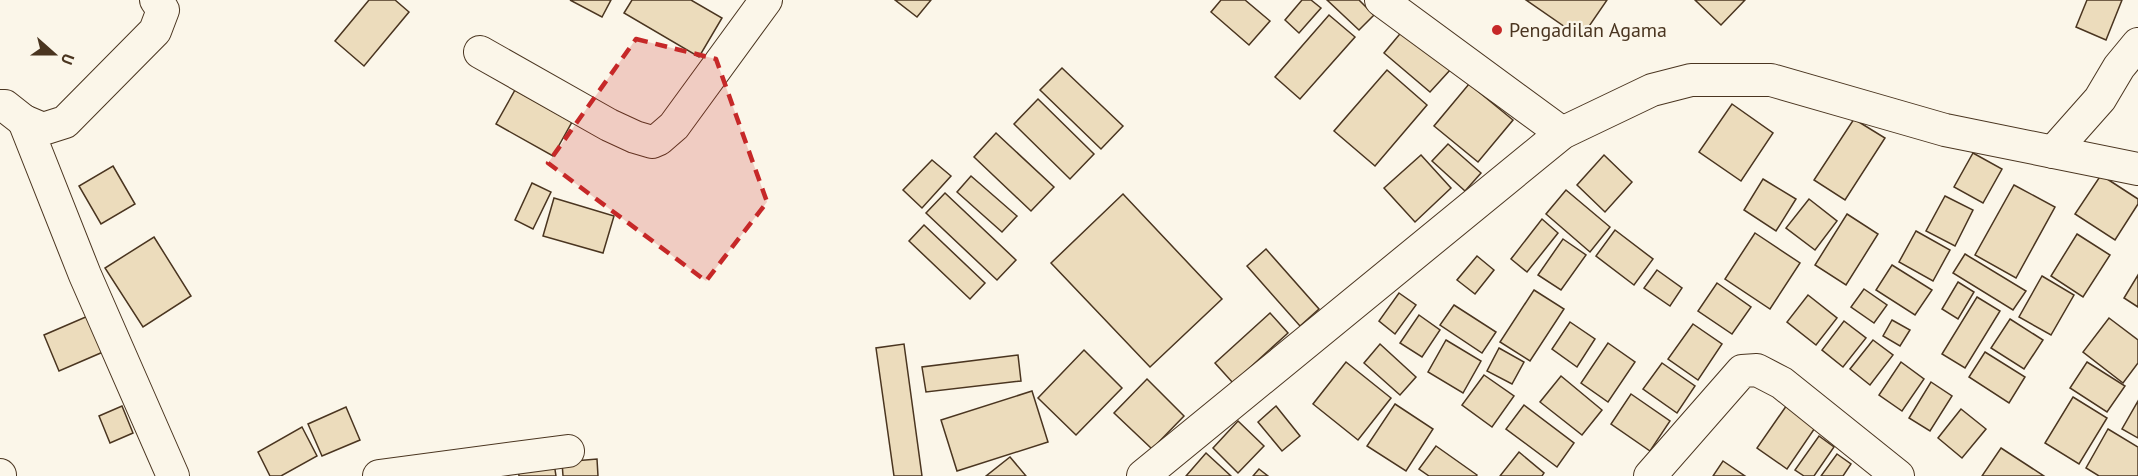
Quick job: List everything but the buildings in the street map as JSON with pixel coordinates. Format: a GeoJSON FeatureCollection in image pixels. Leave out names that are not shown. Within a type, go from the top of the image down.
{"type":"FeatureCollection","features":[{"type":"Feature","properties":{"kind":"street"},"geometry":{"type":"LineString","coordinates":[[12,114],[43,129],[65,122],[155,31],[163,10],[156,0]]}},
{"type":"Feature","properties":{"kind":"street"},"geometry":{"type":"LineString","coordinates":[[480,52],[609,125],[652,142],[674,126],[766,0]]}},
{"type":"Feature","properties":{"kind":"street"},"geometry":{"type":"LineString","coordinates":[[1381,0],[1562,133]]}},
{"type":"Feature","properties":{"kind":"street"},"geometry":{"type":"LineString","coordinates":[[2053,152],[2100,99],[2119,67],[2138,44]]}},
{"type":"Feature","properties":{"kind":"street"},"geometry":{"type":"LineString","coordinates":[[1143,476],[1562,133],[1652,90],[1691,80],[1771,80],[1945,130],[2138,169]]}},
{"type":"Feature","properties":{"kind":"street"},"geometry":{"type":"LineString","coordinates":[[12,114],[173,476]]}},
{"type":"Feature","properties":{"kind":"street"},"geometry":{"type":"LineString","coordinates":[[1650,476],[1742,371],[1757,370],[1782,383],[1898,476]]}},
{"type":"Feature","properties":{"kind":"street"},"geometry":{"type":"LineString","coordinates":[[379,476],[568,451]]}},
{"type":"Feature","properties":{"kind":"highlighted area"},"geometry":{"type":"Polygon","coordinates":[[[636,39],[716,59],[767,202],[706,281],[548,163],[636,39]]]}},
{"type":"Feature","properties":{"kind":"place","name":"Pengadilan Agama"},"geometry":{"type":"Point","coordinates":[1497,30]}}]}
